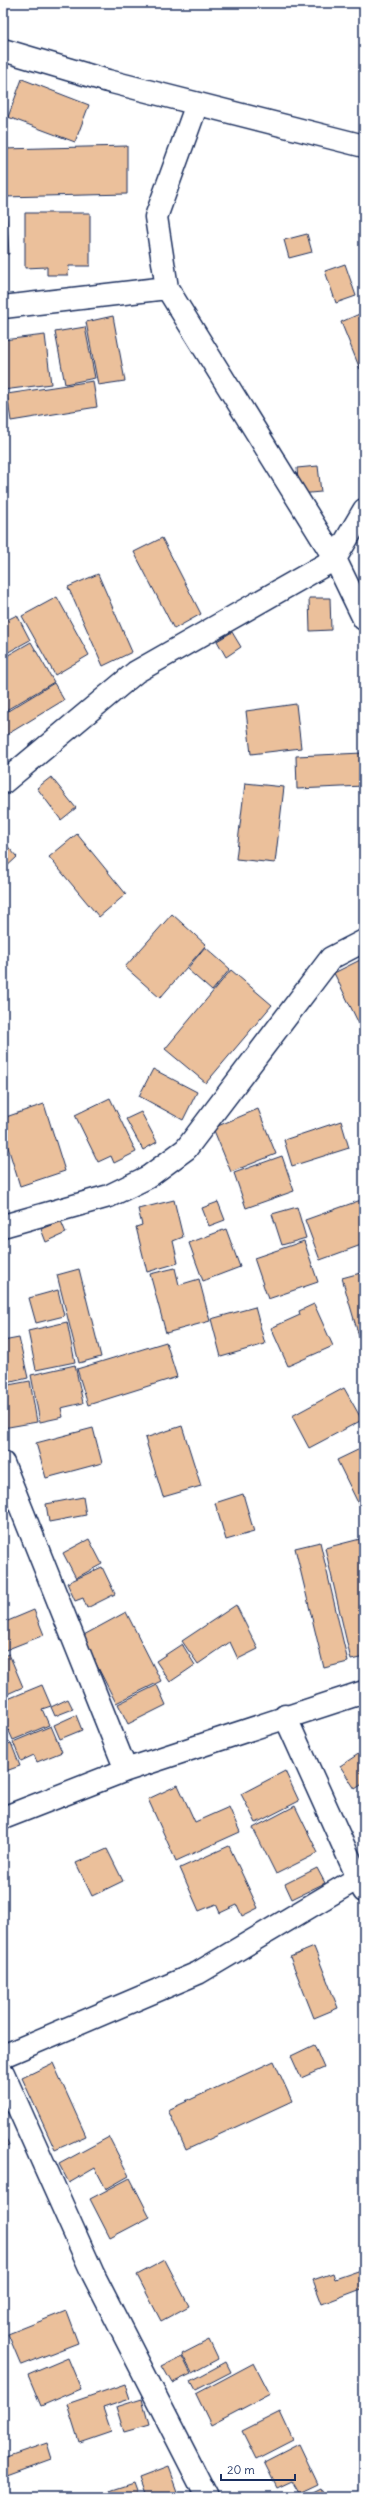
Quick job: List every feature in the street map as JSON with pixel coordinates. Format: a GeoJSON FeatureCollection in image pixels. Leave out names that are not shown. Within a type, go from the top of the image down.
{"type":"FeatureCollection","features":[{"type":"Feature","properties":{"kind":"street"},"geometry":{"type":"LineString","coordinates":[[3,50],[108,81],[364,146]]}},
{"type":"Feature","properties":{"kind":"street"},"geometry":{"type":"LineString","coordinates":[[197,104],[156,217],[167,288],[335,559],[364,619]]}},
{"type":"Feature","properties":{"kind":"street"},"geometry":{"type":"LineString","coordinates":[[3,307],[167,288]]}},
{"type":"Feature","properties":{"kind":"street"},"geometry":{"type":"LineString","coordinates":[[3,783],[136,672],[335,559],[364,510]]}},
{"type":"Feature","properties":{"kind":"street"},"geometry":{"type":"LineString","coordinates":[[3,1226],[109,1196],[148,1177],[186,1149],[331,958],[364,940]]}},
{"type":"Feature","properties":{"kind":"street"},"geometry":{"type":"LineString","coordinates":[[3,1463],[8,1490],[126,1770]]}},
{"type":"Feature","properties":{"kind":"street"},"geometry":{"type":"LineString","coordinates":[[3,1818],[126,1770],[285,1716],[364,1692]]}},
{"type":"Feature","properties":{"kind":"street"},"geometry":{"type":"LineString","coordinates":[[3,2056],[198,1973],[361,1885],[285,1716]]}},
{"type":"Feature","properties":{"kind":"street"},"geometry":{"type":"LineString","coordinates":[[3,2073],[93,2274],[207,2497]]}},
{"type":"Feature","properties":{"kind":"building"},"geometry":{"type":"Polygon","coordinates":[[[22,79],[89,105],[75,142],[8,117],[22,79]]]}},
{"type":"Feature","properties":{"kind":"building"},"geometry":{"type":"Polygon","coordinates":[[[127,146],[127,194],[3,197],[3,149],[127,146]]]}},
{"type":"Feature","properties":{"kind":"building"},"geometry":{"type":"Polygon","coordinates":[[[3,205],[6,205],[9,254],[3,254],[3,205]]]}},
{"type":"Feature","properties":{"kind":"building"},"geometry":{"type":"Polygon","coordinates":[[[25,213],[90,213],[90,266],[69,266],[68,275],[47,275],[47,267],[25,268],[25,213]]]}},
{"type":"Feature","properties":{"kind":"building"},"geometry":{"type":"Polygon","coordinates":[[[307,234],[312,252],[289,258],[284,240],[307,234]]]}},
{"type":"Feature","properties":{"kind":"building"},"geometry":{"type":"Polygon","coordinates":[[[345,264],[356,296],[336,303],[325,271],[345,264]]]}},
{"type":"Feature","properties":{"kind":"building"},"geometry":{"type":"Polygon","coordinates":[[[364,312],[364,367],[360,369],[341,322],[364,312]]]}},
{"type":"Feature","properties":{"kind":"building"},"geometry":{"type":"Polygon","coordinates":[[[113,316],[125,381],[98,385],[86,322],[113,316]]]}},
{"type":"Feature","properties":{"kind":"building"},"geometry":{"type":"Polygon","coordinates":[[[85,327],[95,378],[65,384],[55,332],[85,327]]]}},
{"type":"Feature","properties":{"kind":"building"},"geometry":{"type":"Polygon","coordinates":[[[45,335],[51,384],[3,390],[3,340],[45,335]]]}},
{"type":"Feature","properties":{"kind":"building"},"geometry":{"type":"Polygon","coordinates":[[[93,381],[97,407],[11,421],[7,394],[93,381]]]}},
{"type":"Feature","properties":{"kind":"building"},"geometry":{"type":"Polygon","coordinates":[[[318,466],[321,492],[299,494],[297,468],[318,466]]]}},
{"type":"Feature","properties":{"kind":"building"},"geometry":{"type":"Polygon","coordinates":[[[162,538],[201,614],[174,629],[134,552],[162,538]]]}},
{"type":"Feature","properties":{"kind":"building"},"geometry":{"type":"Polygon","coordinates":[[[98,574],[132,652],[103,666],[68,587],[98,574]]]}},
{"type":"Feature","properties":{"kind":"building"},"geometry":{"type":"Polygon","coordinates":[[[57,597],[89,655],[55,675],[22,616],[57,597]]]}},
{"type":"Feature","properties":{"kind":"building"},"geometry":{"type":"Polygon","coordinates":[[[309,598],[330,598],[331,630],[310,631],[309,598]]]}},
{"type":"Feature","properties":{"kind":"building"},"geometry":{"type":"Polygon","coordinates":[[[17,615],[30,640],[3,655],[3,622],[17,615]]]}},
{"type":"Feature","properties":{"kind":"building"},"geometry":{"type":"Polygon","coordinates":[[[232,632],[241,647],[226,657],[217,641],[232,632]]]}},
{"type":"Feature","properties":{"kind":"building"},"geometry":{"type":"Polygon","coordinates":[[[31,642],[54,682],[3,712],[3,658],[31,642]]]}},
{"type":"Feature","properties":{"kind":"building"},"geometry":{"type":"Polygon","coordinates":[[[54,683],[64,700],[3,737],[3,714],[54,683]]]}},
{"type":"Feature","properties":{"kind":"building"},"geometry":{"type":"Polygon","coordinates":[[[296,704],[301,748],[251,754],[246,711],[296,704]]]}},
{"type":"Feature","properties":{"kind":"building"},"geometry":{"type":"Polygon","coordinates":[[[363,753],[364,786],[297,789],[296,756],[363,753]]]}},
{"type":"Feature","properties":{"kind":"building"},"geometry":{"type":"Polygon","coordinates":[[[51,777],[76,808],[61,820],[37,788],[51,777]]]}},
{"type":"Feature","properties":{"kind":"building"},"geometry":{"type":"Polygon","coordinates":[[[245,783],[284,787],[275,863],[236,859],[245,783]]]}},
{"type":"Feature","properties":{"kind":"building"},"geometry":{"type":"Polygon","coordinates":[[[77,834],[126,894],[99,917],[49,857],[77,834]]]}},
{"type":"Feature","properties":{"kind":"building"},"geometry":{"type":"Polygon","coordinates":[[[3,841],[17,857],[3,870],[3,841]]]}},
{"type":"Feature","properties":{"kind":"building"},"geometry":{"type":"Polygon","coordinates":[[[172,914],[206,945],[160,998],[125,967],[172,914]]]}},
{"type":"Feature","properties":{"kind":"building"},"geometry":{"type":"Polygon","coordinates":[[[205,947],[230,969],[212,991],[187,969],[205,947]]]}},
{"type":"Feature","properties":{"kind":"building"},"geometry":{"type":"Polygon","coordinates":[[[364,958],[364,1034],[334,973],[364,958]]]}},
{"type":"Feature","properties":{"kind":"building"},"geometry":{"type":"Polygon","coordinates":[[[231,970],[272,1005],[206,1083],[165,1049],[231,970]]]}},
{"type":"Feature","properties":{"kind":"building"},"geometry":{"type":"Polygon","coordinates":[[[153,1069],[197,1092],[183,1120],[139,1096],[153,1069]]]}},
{"type":"Feature","properties":{"kind":"building"},"geometry":{"type":"Polygon","coordinates":[[[110,1098],[136,1152],[114,1163],[111,1156],[98,1162],[75,1115],[110,1098]]]}},
{"type":"Feature","properties":{"kind":"building"},"geometry":{"type":"Polygon","coordinates":[[[44,1104],[65,1171],[20,1186],[3,1131],[3,1118],[44,1104]]]}},
{"type":"Feature","properties":{"kind":"building"},"geometry":{"type":"Polygon","coordinates":[[[258,1109],[276,1154],[231,1172],[213,1128],[258,1109]]]}},
{"type":"Feature","properties":{"kind":"building"},"geometry":{"type":"Polygon","coordinates":[[[141,1112],[157,1142],[143,1150],[126,1119],[141,1112]]]}},
{"type":"Feature","properties":{"kind":"building"},"geometry":{"type":"Polygon","coordinates":[[[341,1121],[349,1148],[292,1166],[284,1140],[341,1121]]]}},
{"type":"Feature","properties":{"kind":"building"},"geometry":{"type":"Polygon","coordinates":[[[282,1156],[294,1191],[246,1208],[234,1173],[282,1156]]]}},
{"type":"Feature","properties":{"kind":"building"},"geometry":{"type":"Polygon","coordinates":[[[174,1200],[183,1237],[173,1241],[178,1263],[147,1272],[136,1227],[142,1225],[138,1209],[174,1200]]]}},
{"type":"Feature","properties":{"kind":"building"},"geometry":{"type":"Polygon","coordinates":[[[361,1200],[364,1209],[364,1244],[320,1260],[305,1220],[361,1200]]]}},
{"type":"Feature","properties":{"kind":"building"},"geometry":{"type":"Polygon","coordinates":[[[218,1202],[225,1220],[209,1226],[202,1208],[218,1202]]]}},
{"type":"Feature","properties":{"kind":"building"},"geometry":{"type":"Polygon","coordinates":[[[297,1207],[306,1238],[282,1245],[272,1214],[297,1207]]]}},
{"type":"Feature","properties":{"kind":"building"},"geometry":{"type":"Polygon","coordinates":[[[61,1221],[66,1233],[46,1242],[41,1229],[61,1221]]]}},
{"type":"Feature","properties":{"kind":"building"},"geometry":{"type":"Polygon","coordinates":[[[226,1229],[240,1267],[203,1281],[189,1243],[226,1229]]]}},
{"type":"Feature","properties":{"kind":"building"},"geometry":{"type":"Polygon","coordinates":[[[304,1241],[318,1282],[268,1299],[254,1258],[304,1241]]]}},
{"type":"Feature","properties":{"kind":"building"},"geometry":{"type":"Polygon","coordinates":[[[175,1268],[179,1285],[199,1279],[210,1321],[166,1333],[150,1274],[175,1268]]]}},
{"type":"Feature","properties":{"kind":"building"},"geometry":{"type":"Polygon","coordinates":[[[79,1269],[101,1357],[79,1363],[57,1275],[79,1269]]]}},
{"type":"Feature","properties":{"kind":"building"},"geometry":{"type":"Polygon","coordinates":[[[364,1272],[364,1354],[342,1278],[364,1272]]]}},
{"type":"Feature","properties":{"kind":"building"},"geometry":{"type":"Polygon","coordinates":[[[58,1290],[64,1316],[36,1323],[29,1298],[58,1290]]]}},
{"type":"Feature","properties":{"kind":"building"},"geometry":{"type":"Polygon","coordinates":[[[314,1304],[333,1346],[288,1366],[271,1328],[300,1315],[299,1311],[314,1304]]]}},
{"type":"Feature","properties":{"kind":"building"},"geometry":{"type":"Polygon","coordinates":[[[255,1307],[265,1344],[221,1357],[211,1319],[255,1307]]]}},
{"type":"Feature","properties":{"kind":"building"},"geometry":{"type":"Polygon","coordinates":[[[67,1322],[75,1362],[36,1370],[28,1331],[67,1322]]]}},
{"type":"Feature","properties":{"kind":"building"},"geometry":{"type":"Polygon","coordinates":[[[19,1338],[28,1378],[3,1384],[3,1341],[19,1338]]]}},
{"type":"Feature","properties":{"kind":"building"},"geometry":{"type":"Polygon","coordinates":[[[166,1342],[177,1377],[88,1405],[77,1369],[166,1342]]]}},
{"type":"Feature","properties":{"kind":"building"},"geometry":{"type":"Polygon","coordinates":[[[75,1365],[83,1403],[61,1408],[63,1417],[40,1422],[31,1375],[75,1365]]]}},
{"type":"Feature","properties":{"kind":"building"},"geometry":{"type":"Polygon","coordinates":[[[30,1381],[37,1422],[3,1428],[3,1386],[30,1381]]]}},
{"type":"Feature","properties":{"kind":"building"},"geometry":{"type":"Polygon","coordinates":[[[344,1388],[362,1420],[309,1448],[292,1416],[344,1388]]]}},
{"type":"Feature","properties":{"kind":"building"},"geometry":{"type":"Polygon","coordinates":[[[182,1426],[201,1486],[163,1497],[145,1438],[182,1426]]]}},
{"type":"Feature","properties":{"kind":"building"},"geometry":{"type":"Polygon","coordinates":[[[93,1428],[102,1463],[46,1478],[36,1443],[93,1428]]]}},
{"type":"Feature","properties":{"kind":"building"},"geometry":{"type":"Polygon","coordinates":[[[364,1447],[364,1508],[361,1509],[337,1460],[364,1447]]]}},
{"type":"Feature","properties":{"kind":"building"},"geometry":{"type":"Polygon","coordinates":[[[243,1494],[254,1532],[226,1540],[215,1503],[243,1494]]]}},
{"type":"Feature","properties":{"kind":"building"},"geometry":{"type":"Polygon","coordinates":[[[83,1497],[86,1515],[49,1522],[46,1504],[83,1497]]]}},
{"type":"Feature","properties":{"kind":"building"},"geometry":{"type":"Polygon","coordinates":[[[364,1538],[364,1657],[351,1660],[325,1548],[364,1538]]]}},
{"type":"Feature","properties":{"kind":"building"},"geometry":{"type":"Polygon","coordinates":[[[89,1539],[102,1564],[76,1578],[63,1553],[89,1539]]]}},
{"type":"Feature","properties":{"kind":"building"},"geometry":{"type":"Polygon","coordinates":[[[320,1542],[348,1662],[324,1668],[295,1548],[320,1542]]]}},
{"type":"Feature","properties":{"kind":"building"},"geometry":{"type":"Polygon","coordinates":[[[102,1567],[115,1594],[87,1608],[83,1598],[75,1601],[67,1583],[102,1567]]]}},
{"type":"Feature","properties":{"kind":"building"},"geometry":{"type":"Polygon","coordinates":[[[236,1605],[258,1649],[238,1659],[230,1642],[198,1664],[182,1641],[236,1605]]]}},
{"type":"Feature","properties":{"kind":"building"},"geometry":{"type":"Polygon","coordinates":[[[34,1610],[44,1635],[3,1651],[3,1632],[6,1631],[3,1623],[34,1610]]]}},
{"type":"Feature","properties":{"kind":"building"},"geometry":{"type":"Polygon","coordinates":[[[126,1612],[161,1681],[116,1703],[82,1636],[126,1612]]]}},
{"type":"Feature","properties":{"kind":"building"},"geometry":{"type":"Polygon","coordinates":[[[182,1644],[195,1665],[170,1682],[156,1661],[182,1644]]]}},
{"type":"Feature","properties":{"kind":"building"},"geometry":{"type":"Polygon","coordinates":[[[9,1654],[23,1687],[3,1696],[3,1656],[9,1654]]]}},
{"type":"Feature","properties":{"kind":"building"},"geometry":{"type":"Polygon","coordinates":[[[42,1685],[51,1706],[42,1709],[49,1725],[13,1740],[3,1718],[3,1701],[42,1685]]]}},
{"type":"Feature","properties":{"kind":"building"},"geometry":{"type":"Polygon","coordinates":[[[157,1685],[166,1705],[128,1724],[118,1704],[157,1685]]]}},
{"type":"Feature","properties":{"kind":"building"},"geometry":{"type":"Polygon","coordinates":[[[68,1699],[73,1709],[55,1716],[51,1707],[68,1699]]]}},
{"type":"Feature","properties":{"kind":"building"},"geometry":{"type":"Polygon","coordinates":[[[76,1715],[82,1730],[60,1739],[54,1725],[76,1715]]]}},
{"type":"Feature","properties":{"kind":"building"},"geometry":{"type":"Polygon","coordinates":[[[51,1726],[62,1752],[37,1762],[34,1755],[21,1761],[13,1742],[51,1726]]]}},
{"type":"Feature","properties":{"kind":"building"},"geometry":{"type":"Polygon","coordinates":[[[11,1743],[20,1766],[3,1772],[3,1746],[11,1743]]]}},
{"type":"Feature","properties":{"kind":"building"},"geometry":{"type":"Polygon","coordinates":[[[363,1751],[364,1783],[355,1789],[340,1766],[363,1751]]]}},
{"type":"Feature","properties":{"kind":"building"},"geometry":{"type":"Polygon","coordinates":[[[285,1771],[299,1801],[256,1823],[241,1794],[285,1771]]]}},
{"type":"Feature","properties":{"kind":"building"},"geometry":{"type":"Polygon","coordinates":[[[178,1785],[195,1822],[229,1807],[240,1832],[176,1861],[148,1799],[178,1785]]]}},
{"type":"Feature","properties":{"kind":"building"},"geometry":{"type":"Polygon","coordinates":[[[295,1806],[318,1853],[276,1874],[253,1828],[295,1806]]]}},
{"type":"Feature","properties":{"kind":"building"},"geometry":{"type":"Polygon","coordinates":[[[229,1846],[258,1908],[242,1916],[237,1905],[220,1913],[216,1904],[199,1911],[180,1868],[229,1846]]]}},
{"type":"Feature","properties":{"kind":"building"},"geometry":{"type":"Polygon","coordinates":[[[107,1849],[123,1881],[92,1896],[76,1863],[107,1849]]]}},
{"type":"Feature","properties":{"kind":"building"},"geometry":{"type":"Polygon","coordinates":[[[317,1868],[325,1883],[292,1899],[285,1884],[317,1868]]]}},
{"type":"Feature","properties":{"kind":"building"},"geometry":{"type":"Polygon","coordinates":[[[314,1947],[338,2008],[314,2018],[290,1957],[314,1947]]]}},
{"type":"Feature","properties":{"kind":"building"},"geometry":{"type":"Polygon","coordinates":[[[314,2045],[324,2068],[301,2078],[291,2056],[314,2045]]]}},
{"type":"Feature","properties":{"kind":"building"},"geometry":{"type":"Polygon","coordinates":[[[274,2061],[292,2101],[186,2150],[168,2110],[274,2061]]]}},
{"type":"Feature","properties":{"kind":"building"},"geometry":{"type":"Polygon","coordinates":[[[53,2063],[86,2136],[55,2150],[22,2078],[53,2063]]]}},
{"type":"Feature","properties":{"kind":"building"},"geometry":{"type":"Polygon","coordinates":[[[3,2131],[9,2146],[3,2148],[3,2131]]]}},
{"type":"Feature","properties":{"kind":"building"},"geometry":{"type":"Polygon","coordinates":[[[109,2137],[129,2176],[106,2189],[95,2168],[69,2183],[59,2164],[109,2137]]]}},
{"type":"Feature","properties":{"kind":"building"},"geometry":{"type":"Polygon","coordinates":[[[130,2178],[150,2217],[110,2238],[90,2199],[130,2178]]]}},
{"type":"Feature","properties":{"kind":"building"},"geometry":{"type":"Polygon","coordinates":[[[165,2260],[189,2306],[161,2321],[137,2275],[165,2260]]]}},
{"type":"Feature","properties":{"kind":"building"},"geometry":{"type":"Polygon","coordinates":[[[361,2270],[364,2288],[322,2304],[313,2280],[333,2273],[335,2279],[361,2270]]]}},
{"type":"Feature","properties":{"kind":"building"},"geometry":{"type":"Polygon","coordinates":[[[66,2311],[78,2343],[21,2365],[8,2334],[66,2311]]]}},
{"type":"Feature","properties":{"kind":"building"},"geometry":{"type":"Polygon","coordinates":[[[209,2340],[218,2359],[192,2373],[182,2354],[209,2340]]]}},
{"type":"Feature","properties":{"kind":"building"},"geometry":{"type":"Polygon","coordinates":[[[182,2356],[191,2374],[172,2383],[162,2366],[182,2356]]]}},
{"type":"Feature","properties":{"kind":"building"},"geometry":{"type":"Polygon","coordinates":[[[68,2358],[81,2389],[41,2406],[28,2375],[68,2358]]]}},
{"type":"Feature","properties":{"kind":"building"},"geometry":{"type":"Polygon","coordinates":[[[226,2362],[231,2372],[196,2390],[191,2381],[226,2362]]]}},
{"type":"Feature","properties":{"kind":"building"},"geometry":{"type":"Polygon","coordinates":[[[254,2363],[270,2394],[211,2425],[196,2394],[254,2363]]]}},
{"type":"Feature","properties":{"kind":"building"},"geometry":{"type":"Polygon","coordinates":[[[125,2384],[130,2399],[103,2408],[111,2431],[79,2442],[67,2404],[125,2384]]]}},
{"type":"Feature","properties":{"kind":"building"},"geometry":{"type":"Polygon","coordinates":[[[142,2399],[149,2425],[124,2432],[116,2407],[142,2399]]]}},
{"type":"Feature","properties":{"kind":"building"},"geometry":{"type":"Polygon","coordinates":[[[280,2412],[293,2440],[256,2459],[242,2431],[280,2412]]]}},
{"type":"Feature","properties":{"kind":"building"},"geometry":{"type":"Polygon","coordinates":[[[47,2443],[52,2459],[8,2475],[3,2458],[47,2443]]]}},
{"type":"Feature","properties":{"kind":"building"},"geometry":{"type":"Polygon","coordinates":[[[299,2444],[318,2484],[299,2493],[292,2481],[277,2488],[264,2462],[299,2444]]]}},
{"type":"Feature","properties":{"kind":"building"},"geometry":{"type":"Polygon","coordinates":[[[168,2467],[179,2497],[146,2497],[139,2478],[168,2467]]]}},
{"type":"Feature","properties":{"kind":"building"},"geometry":{"type":"Polygon","coordinates":[[[134,2483],[139,2497],[91,2497],[134,2483]]]}},
{"type":"Feature","properties":{"kind":"building"},"geometry":{"type":"Polygon","coordinates":[[[321,2488],[325,2497],[305,2497],[305,2496],[321,2488]]]}}]}
